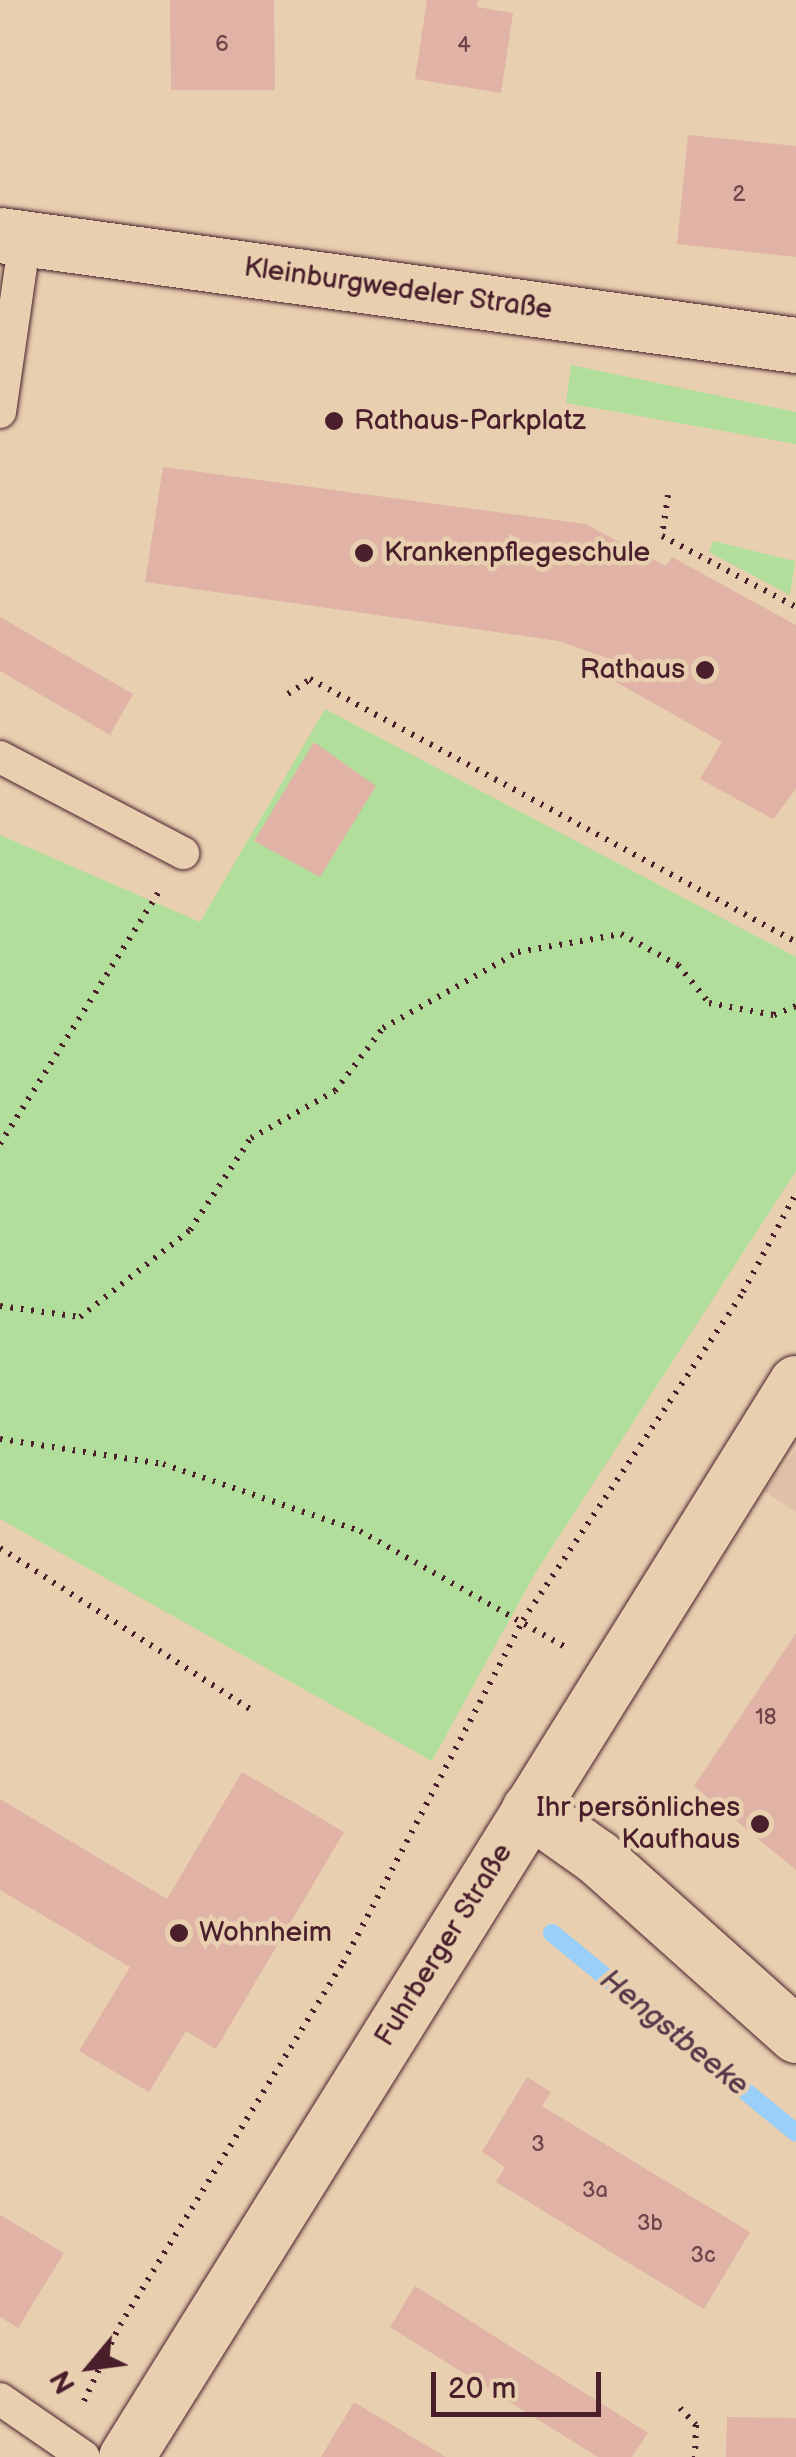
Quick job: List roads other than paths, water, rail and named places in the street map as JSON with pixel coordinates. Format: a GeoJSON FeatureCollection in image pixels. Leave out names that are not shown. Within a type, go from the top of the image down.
{"type":"FeatureCollection","features":[{"type":"Feature","properties":{"kind":"main road","name":"Kleinburgwedeler Straße"},"geometry":{"type":"LineString","coordinates":[[12,237],[796,345]]}},
{"type":"Feature","properties":{"kind":"main road","name":"Fuhrberger Straße"},"geometry":{"type":"LineString","coordinates":[[126,2457],[608,1675],[796,1383]]}},
{"type":"Feature","properties":{"kind":"main road"},"geometry":{"type":"LineString","coordinates":[[528,1809],[598,1857],[796,2034]]}},
{"type":"Feature","properties":{"kind":"lane"},"geometry":{"type":"LineString","coordinates":[[0,412],[12,237]]}},
{"type":"Feature","properties":{"kind":"lane"},"geometry":{"type":"LineString","coordinates":[[0,757],[184,853]]}},
{"type":"Feature","properties":{"kind":"lane"},"geometry":{"type":"LineString","coordinates":[[0,2399],[74,2451]]}},
{"type":"Feature","properties":{"kind":"waterway","name":"Hengstbeeke"},"geometry":{"type":"LineString","coordinates":[[552,1933],[796,2133]]}},
{"type":"Feature","properties":{"kind":"place","name":"Rathaus-Parkplatz"},"geometry":{"type":"Point","coordinates":[334,421]}},
{"type":"Feature","properties":{"kind":"place","name":"Krankenpflegeschule"},"geometry":{"type":"Point","coordinates":[364,553]}},
{"type":"Feature","properties":{"kind":"place","name":"Rathaus"},"geometry":{"type":"Point","coordinates":[705,670]}},
{"type":"Feature","properties":{"kind":"place","name":"Ihr persönliches Kaufhaus"},"geometry":{"type":"Point","coordinates":[760,1824]}},
{"type":"Feature","properties":{"kind":"place","name":"Wohnheim"},"geometry":{"type":"Point","coordinates":[179,1933]}}]}
